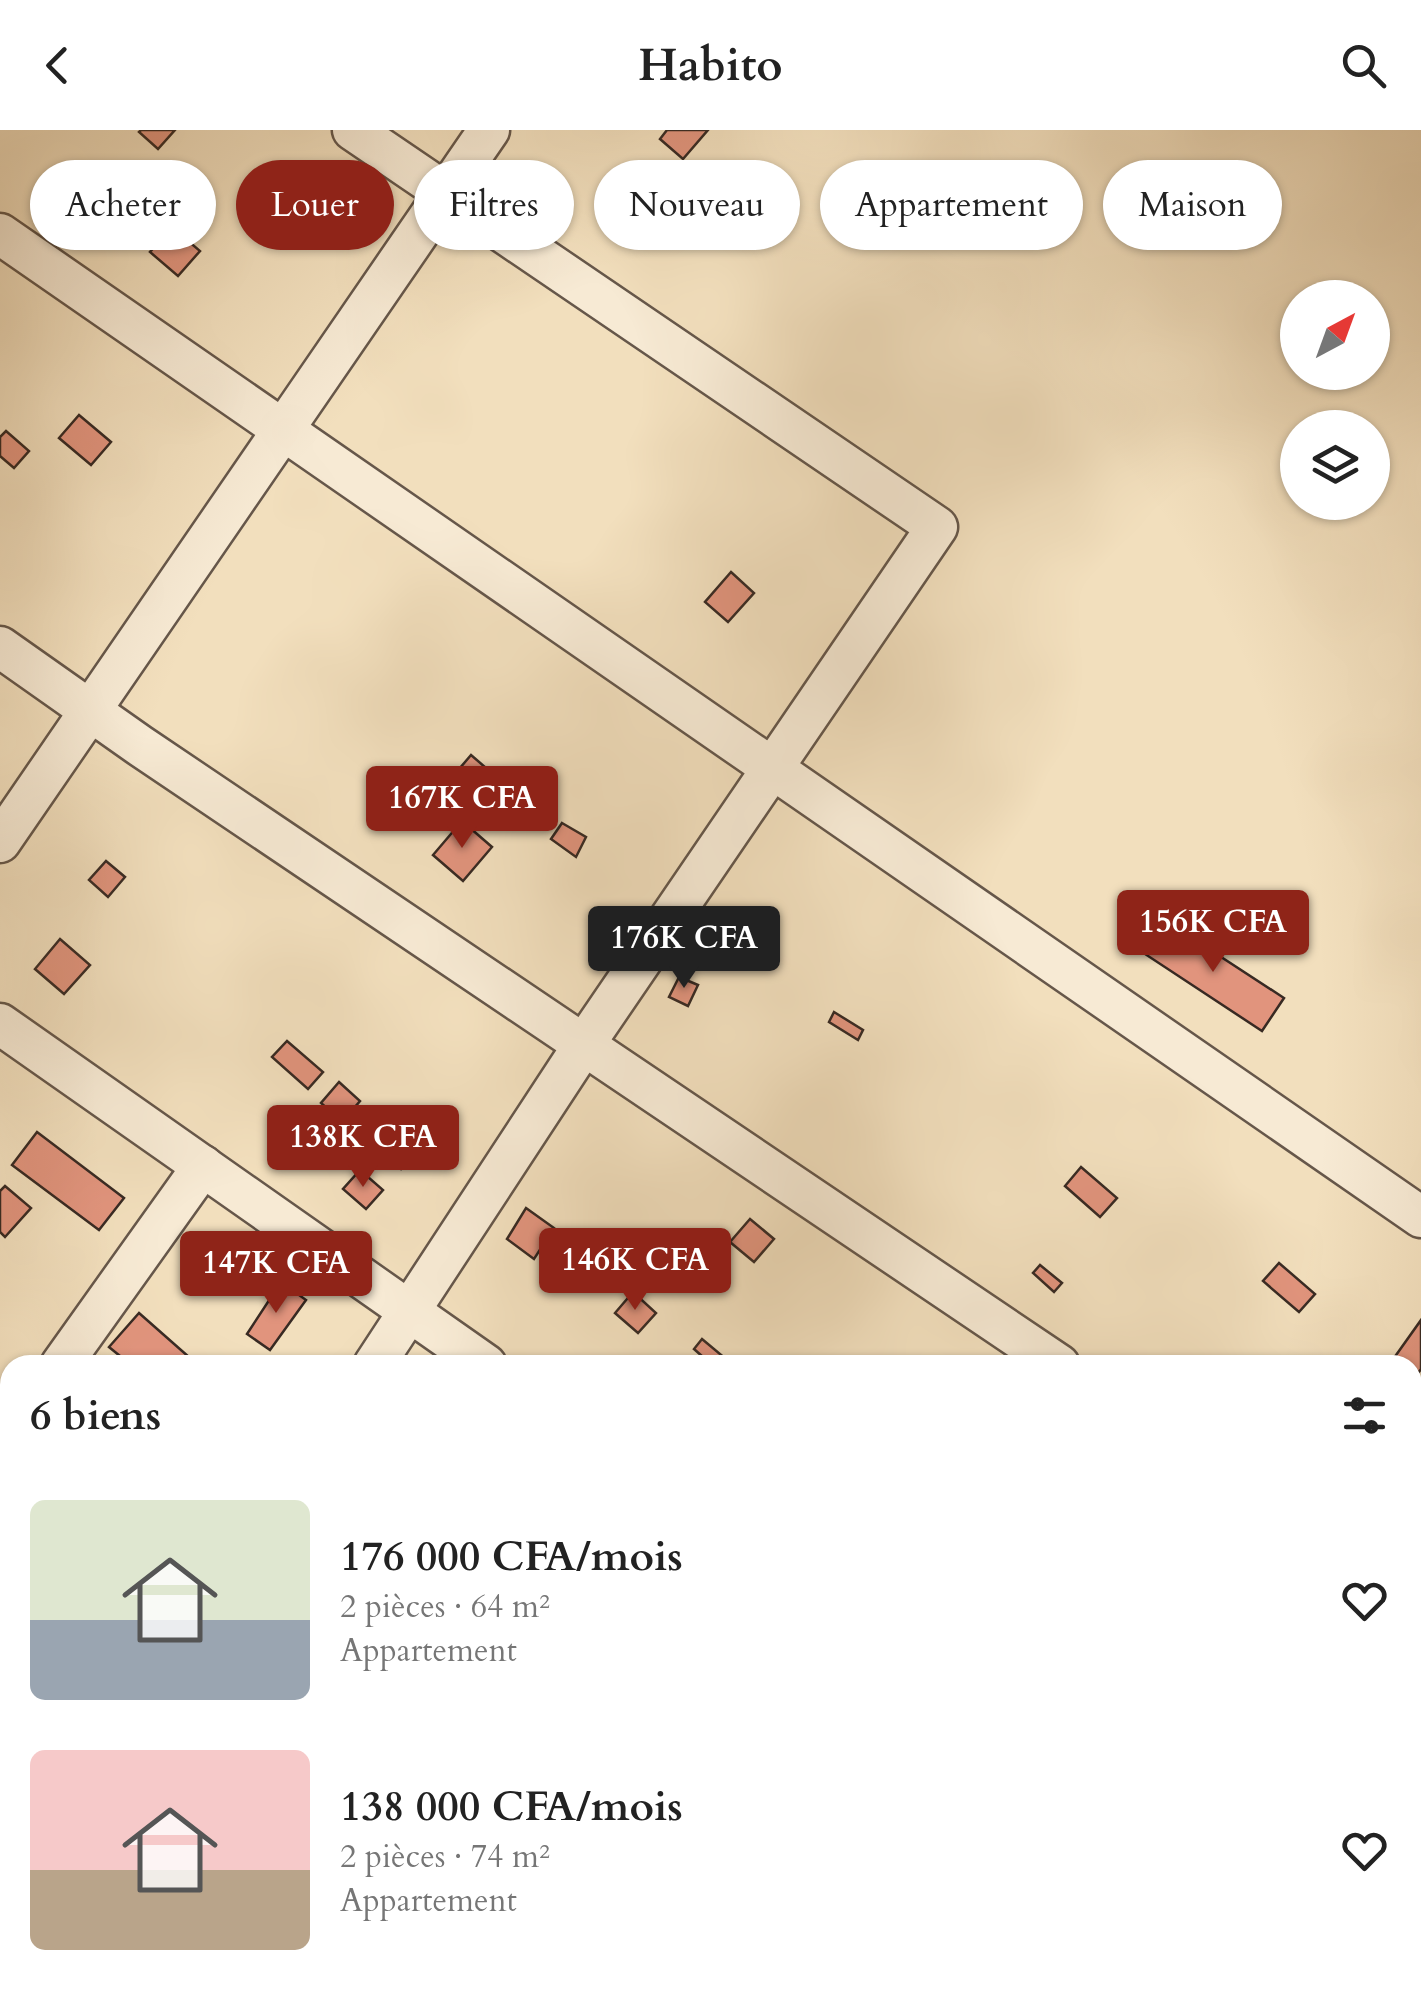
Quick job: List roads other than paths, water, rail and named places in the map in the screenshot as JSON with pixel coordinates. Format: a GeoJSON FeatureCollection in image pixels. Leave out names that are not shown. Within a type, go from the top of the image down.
{"type":"FeatureCollection","features":[{"type":"Feature","properties":{"kind":"street"},"geometry":{"type":"LineString","coordinates":[[353,130],[414,173]]}},
{"type":"Feature","properties":{"kind":"street"},"geometry":{"type":"LineString","coordinates":[[468,160],[489,130]]}},
{"type":"Feature","properties":{"kind":"street"},"geometry":{"type":"LineString","coordinates":[[0,234],[1421,1217]]}},
{"type":"Feature","properties":{"kind":"street"},"geometry":{"type":"LineString","coordinates":[[0,842],[414,238]]}},
{"type":"Feature","properties":{"kind":"street"},"geometry":{"type":"LineString","coordinates":[[380,1355],[585,1043],[936,527],[527,250]]}},
{"type":"Feature","properties":{"kind":"street"},"geometry":{"type":"LineString","coordinates":[[0,647],[1044,1355]]}},
{"type":"Feature","properties":{"kind":"street"},"geometry":{"type":"LineString","coordinates":[[0,1024],[472,1355]]}},
{"type":"Feature","properties":{"kind":"street"},"geometry":{"type":"LineString","coordinates":[[69,1355],[203,1166]]}}]}
